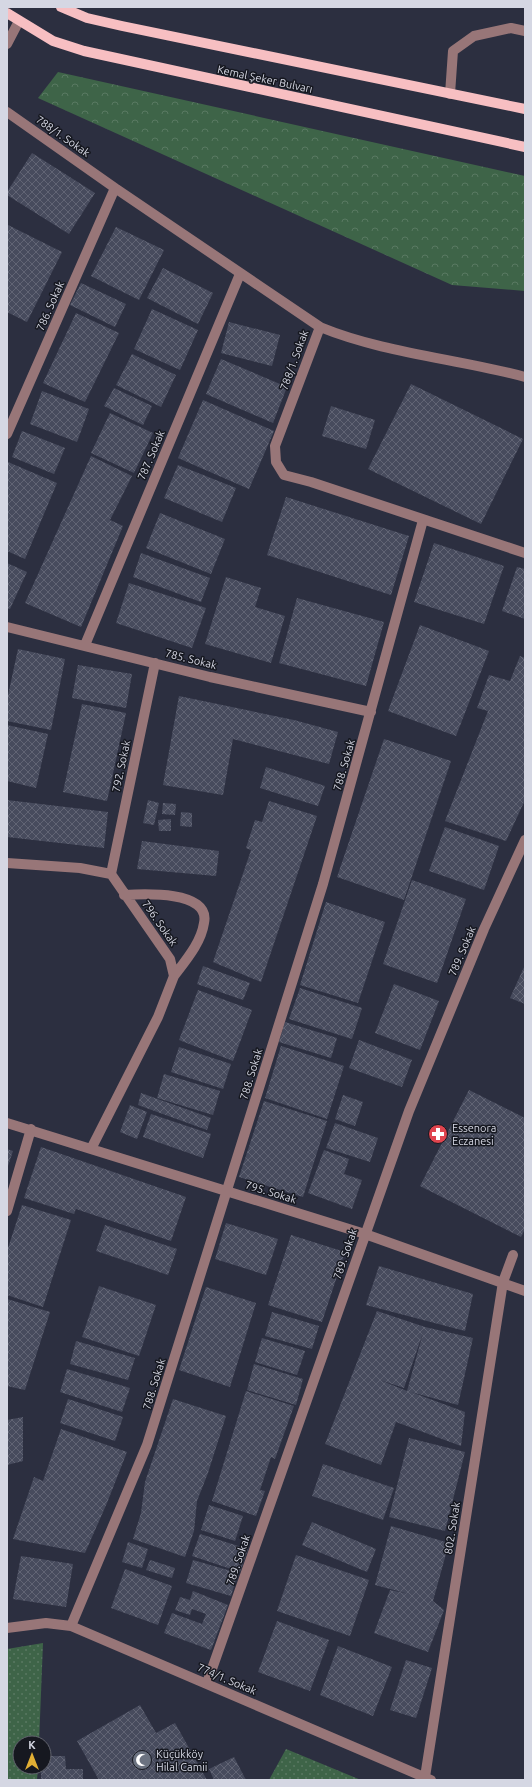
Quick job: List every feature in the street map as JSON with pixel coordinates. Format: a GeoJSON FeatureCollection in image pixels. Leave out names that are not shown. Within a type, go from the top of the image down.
{"type":"FeatureCollection","features":[{"type":"Feature","properties":{"kind":"main road","name":"Kemal Şeker Bulvarı"},"geometry":{"type":"LineString","coordinates":[[61,7],[87,18],[122,26],[525,109]]}},
{"type":"Feature","properties":{"kind":"main road","name":"Kemal Şeker Bulvarı"},"geometry":{"type":"LineString","coordinates":[[7,13],[53,41],[84,51],[525,147]]}},
{"type":"Feature","properties":{"kind":"street"},"geometry":{"type":"LineString","coordinates":[[7,44],[19,21]]}},
{"type":"Feature","properties":{"kind":"street"},"geometry":{"type":"LineString","coordinates":[[450,94],[453,51],[474,36],[511,28],[525,31]]}},
{"type":"Feature","properties":{"kind":"street","name":"788/1. Sokak"},"geometry":{"type":"LineString","coordinates":[[7,112],[240,274],[320,327],[276,446],[276,462],[284,475],[311,482],[525,554]]}},
{"type":"Feature","properties":{"kind":"street","name":"786. Sokak"},"geometry":{"type":"LineString","coordinates":[[7,434],[115,188]]}},
{"type":"Feature","properties":{"kind":"street","name":"787. Sokak"},"geometry":{"type":"LineString","coordinates":[[85,645],[240,274]]}},
{"type":"Feature","properties":{"kind":"street"},"geometry":{"type":"LineString","coordinates":[[320,327],[398,349],[489,367],[525,377]]}},
{"type":"Feature","properties":{"kind":"street","name":"788. Sokak"},"geometry":{"type":"LineString","coordinates":[[71,1626],[147,1445],[323,884],[423,520]]}},
{"type":"Feature","properties":{"kind":"street","name":"785. Sokak"},"geometry":{"type":"LineString","coordinates":[[7,627],[155,663],[371,712]]}},
{"type":"Feature","properties":{"kind":"street","name":"792. Sokak"},"geometry":{"type":"LineString","coordinates":[[111,874],[155,663]]}},
{"type":"Feature","properties":{"kind":"street","name":"789. Sokak"},"geometry":{"type":"LineString","coordinates":[[207,1684],[409,1111],[484,929],[525,840]]}},
{"type":"Feature","properties":{"kind":"street"},"geometry":{"type":"LineString","coordinates":[[7,863],[80,868],[111,874]]}},
{"type":"Feature","properties":{"kind":"street","name":"796. Sokak"},"geometry":{"type":"LineString","coordinates":[[111,874],[124,895],[167,954],[174,976]]}},
{"type":"Feature","properties":{"kind":"street"},"geometry":{"type":"LineString","coordinates":[[90,1149],[158,1017],[174,976],[194,948],[205,922],[203,912],[189,899],[157,894],[124,895]]}},
{"type":"Feature","properties":{"kind":"street","name":"795. Sokak"},"geometry":{"type":"LineString","coordinates":[[7,1123],[31,1129],[226,1192],[365,1234],[525,1291]]}},
{"type":"Feature","properties":{"kind":"street"},"geometry":{"type":"LineString","coordinates":[[7,1211],[31,1129]]}},
{"type":"Feature","properties":{"kind":"street","name":"802. Sokak"},"geometry":{"type":"LineString","coordinates":[[429,1779],[503,1282],[514,1254]]}},
{"type":"Feature","properties":{"kind":"street","name":"774/1. Sokak"},"geometry":{"type":"LineString","coordinates":[[7,1628],[46,1623],[71,1626],[429,1779]]}},
{"type":"Feature","properties":{"kind":"green space"},"geometry":{"type":"Polygon","coordinates":[[[58,72],[525,176],[525,291],[452,285],[38,98],[58,72]]]}},
{"type":"Feature","properties":{"kind":"green space"},"geometry":{"type":"Polygon","coordinates":[[[43,1643],[39,1735],[12,1735],[12,1775],[37,1775],[37,1780],[7,1780],[7,1649],[43,1643]]]}},
{"type":"Feature","properties":{"kind":"green space"},"geometry":{"type":"Polygon","coordinates":[[[286,1749],[361,1780],[269,1780],[286,1749]]]}},
{"type":"Feature","properties":{"kind":"building"},"geometry":{"type":"Polygon","coordinates":[[[32,153],[95,193],[69,234],[7,195],[7,192],[32,153]]]}},
{"type":"Feature","properties":{"kind":"building"},"geometry":{"type":"Polygon","coordinates":[[[8,225],[62,252],[27,322],[7,312],[8,225]]]}},
{"type":"Feature","properties":{"kind":"building"},"geometry":{"type":"Polygon","coordinates":[[[116,227],[164,250],[139,300],[91,276],[116,227]]]}},
{"type":"Feature","properties":{"kind":"building"},"geometry":{"type":"Polygon","coordinates":[[[163,268],[213,293],[198,324],[147,298],[163,268]]]}},
{"type":"Feature","properties":{"kind":"building"},"geometry":{"type":"Polygon","coordinates":[[[81,283],[126,304],[115,327],[70,305],[81,283]]]}},
{"type":"Feature","properties":{"kind":"building"},"geometry":{"type":"Polygon","coordinates":[[[152,309],[198,330],[180,370],[134,349],[152,309]]]}},
{"type":"Feature","properties":{"kind":"building"},"geometry":{"type":"Polygon","coordinates":[[[76,313],[119,333],[85,402],[43,383],[76,313]]]}},
{"type":"Feature","properties":{"kind":"building"},"geometry":{"type":"Polygon","coordinates":[[[229,322],[280,335],[272,366],[221,353],[229,322]]]}},
{"type":"Feature","properties":{"kind":"building"},"geometry":{"type":"Polygon","coordinates":[[[132,354],[176,375],[161,407],[116,385],[132,354]]]}},
{"type":"Feature","properties":{"kind":"building"},"geometry":{"type":"Polygon","coordinates":[[[221,359],[287,387],[273,423],[206,394],[221,359]]]}},
{"type":"Feature","properties":{"kind":"building"},"geometry":{"type":"Polygon","coordinates":[[[411,384],[523,439],[481,524],[368,469],[411,384]]]}},
{"type":"Feature","properties":{"kind":"building"},"geometry":{"type":"Polygon","coordinates":[[[114,388],[152,406],[143,425],[104,406],[114,388]]]}},
{"type":"Feature","properties":{"kind":"building"},"geometry":{"type":"Polygon","coordinates":[[[42,391],[89,409],[77,442],[30,424],[42,391]]]}},
{"type":"Feature","properties":{"kind":"building"},"geometry":{"type":"Polygon","coordinates":[[[203,400],[274,431],[249,489],[178,458],[203,400]]]}},
{"type":"Feature","properties":{"kind":"building"},"geometry":{"type":"Polygon","coordinates":[[[331,406],[375,420],[366,449],[322,436],[331,406]]]}},
{"type":"Feature","properties":{"kind":"building"},"geometry":{"type":"Polygon","coordinates":[[[110,413],[153,433],[134,473],[91,453],[110,413]]]}},
{"type":"Feature","properties":{"kind":"building"},"geometry":{"type":"Polygon","coordinates":[[[22,431],[65,448],[54,474],[12,457],[22,431]]]}},
{"type":"Feature","properties":{"kind":"building"},"geometry":{"type":"Polygon","coordinates":[[[91,456],[132,476],[110,520],[123,526],[81,627],[25,603],[91,456]]]}},
{"type":"Feature","properties":{"kind":"building"},"geometry":{"type":"Polygon","coordinates":[[[8,462],[57,483],[25,559],[7,551],[8,462]]]}},
{"type":"Feature","properties":{"kind":"building"},"geometry":{"type":"Polygon","coordinates":[[[178,465],[236,488],[222,522],[164,498],[178,465]]]}},
{"type":"Feature","properties":{"kind":"building"},"geometry":{"type":"Polygon","coordinates":[[[286,497],[409,536],[391,595],[267,555],[286,497]]]}},
{"type":"Feature","properties":{"kind":"building"},"geometry":{"type":"Polygon","coordinates":[[[160,513],[225,539],[211,574],[146,548],[160,513]]]}},
{"type":"Feature","properties":{"kind":"building"},"geometry":{"type":"Polygon","coordinates":[[[434,543],[504,566],[484,624],[414,602],[434,543]]]}},
{"type":"Feature","properties":{"kind":"building"},"geometry":{"type":"Polygon","coordinates":[[[141,553],[210,578],[201,602],[133,577],[141,553]]]}},
{"type":"Feature","properties":{"kind":"building"},"geometry":{"type":"Polygon","coordinates":[[[7,563],[27,572],[10,609],[7,608],[7,563]]]}},
{"type":"Feature","properties":{"kind":"building"},"geometry":{"type":"Polygon","coordinates":[[[517,567],[525,569],[525,619],[502,611],[517,567]]]}},
{"type":"Feature","properties":{"kind":"building"},"geometry":{"type":"Polygon","coordinates":[[[226,577],[261,588],[255,607],[285,616],[271,663],[205,644],[226,577]]]}},
{"type":"Feature","properties":{"kind":"building"},"geometry":{"type":"Polygon","coordinates":[[[129,583],[206,608],[192,648],[116,623],[129,583]]]}},
{"type":"Feature","properties":{"kind":"building"},"geometry":{"type":"Polygon","coordinates":[[[297,598],[384,622],[366,686],[279,663],[297,598]]]}},
{"type":"Feature","properties":{"kind":"building"},"geometry":{"type":"Polygon","coordinates":[[[420,625],[489,651],[456,736],[388,711],[420,625]]]}},
{"type":"Feature","properties":{"kind":"building"},"geometry":{"type":"Polygon","coordinates":[[[18,649],[65,659],[51,730],[7,721],[7,700],[18,649]]]}},
{"type":"Feature","properties":{"kind":"building"},"geometry":{"type":"Polygon","coordinates":[[[520,656],[525,658],[525,800],[506,841],[445,821],[488,711],[477,708],[489,675],[510,681],[520,656]]]}},
{"type":"Feature","properties":{"kind":"building"},"geometry":{"type":"Polygon","coordinates":[[[78,665],[132,674],[126,708],[72,698],[78,665]]]}},
{"type":"Feature","properties":{"kind":"building"},"geometry":{"type":"Polygon","coordinates":[[[179,696],[294,720],[338,732],[329,764],[233,739],[223,795],[163,785],[179,696]]]}},
{"type":"Feature","properties":{"kind":"building"},"geometry":{"type":"Polygon","coordinates":[[[82,704],[126,713],[107,801],[63,792],[82,704]]]}},
{"type":"Feature","properties":{"kind":"building"},"geometry":{"type":"Polygon","coordinates":[[[7,725],[48,734],[36,788],[7,781],[7,725]]]}},
{"type":"Feature","properties":{"kind":"building"},"geometry":{"type":"Polygon","coordinates":[[[384,739],[451,761],[404,900],[337,877],[384,739]]]}},
{"type":"Feature","properties":{"kind":"building"},"geometry":{"type":"Polygon","coordinates":[[[266,767],[325,786],[318,806],[260,788],[266,767]]]}},
{"type":"Feature","properties":{"kind":"building"},"geometry":{"type":"Polygon","coordinates":[[[7,800],[108,812],[104,848],[7,837],[7,800]]]}},
{"type":"Feature","properties":{"kind":"building"},"geometry":{"type":"Polygon","coordinates":[[[148,800],[159,803],[154,825],[143,823],[148,800]]]}},
{"type":"Feature","properties":{"kind":"building"},"geometry":{"type":"Polygon","coordinates":[[[269,801],[317,816],[261,982],[213,962],[251,850],[246,848],[255,820],[262,822],[269,801]]]}},
{"type":"Feature","properties":{"kind":"building"},"geometry":{"type":"Polygon","coordinates":[[[163,803],[176,804],[175,815],[162,814],[163,803]]]}},
{"type":"Feature","properties":{"kind":"building"},"geometry":{"type":"Polygon","coordinates":[[[181,812],[192,813],[192,827],[180,826],[181,812]]]}},
{"type":"Feature","properties":{"kind":"building"},"geometry":{"type":"Polygon","coordinates":[[[171,819],[171,831],[159,831],[158,820],[171,819]]]}},
{"type":"Feature","properties":{"kind":"building"},"geometry":{"type":"Polygon","coordinates":[[[445,827],[499,846],[484,890],[429,871],[445,827]]]}},
{"type":"Feature","properties":{"kind":"building"},"geometry":{"type":"Polygon","coordinates":[[[142,841],[219,851],[216,876],[137,869],[142,841]]]}},
{"type":"Feature","properties":{"kind":"building"},"geometry":{"type":"Polygon","coordinates":[[[412,880],[466,899],[437,983],[383,964],[412,880]]]}},
{"type":"Feature","properties":{"kind":"building"},"geometry":{"type":"Polygon","coordinates":[[[326,902],[385,922],[358,1003],[300,985],[326,902]]]}},
{"type":"Feature","properties":{"kind":"building"},"geometry":{"type":"Polygon","coordinates":[[[525,965],[525,1004],[510,998],[525,965]]]}},
{"type":"Feature","properties":{"kind":"building"},"geometry":{"type":"Polygon","coordinates":[[[203,966],[250,983],[243,1000],[197,984],[203,966]]]}},
{"type":"Feature","properties":{"kind":"building"},"geometry":{"type":"Polygon","coordinates":[[[394,984],[439,1001],[420,1050],[375,1033],[394,984]]]}},
{"type":"Feature","properties":{"kind":"building"},"geometry":{"type":"Polygon","coordinates":[[[300,988],[362,1008],[352,1039],[289,1019],[300,988]]]}},
{"type":"Feature","properties":{"kind":"building"},"geometry":{"type":"Polygon","coordinates":[[[198,990],[252,1010],[233,1061],[179,1040],[198,990]]]}},
{"type":"Feature","properties":{"kind":"building"},"geometry":{"type":"Polygon","coordinates":[[[285,1022],[337,1038],[331,1058],[279,1042],[285,1022]]]}},
{"type":"Feature","properties":{"kind":"building"},"geometry":{"type":"Polygon","coordinates":[[[359,1040],[412,1060],[402,1087],[349,1068],[359,1040]]]}},
{"type":"Feature","properties":{"kind":"building"},"geometry":{"type":"Polygon","coordinates":[[[281,1046],[344,1066],[327,1119],[265,1098],[281,1046]]]}},
{"type":"Feature","properties":{"kind":"building"},"geometry":{"type":"Polygon","coordinates":[[[179,1047],[231,1064],[223,1089],[171,1072],[179,1047]]]}},
{"type":"Feature","properties":{"kind":"building"},"geometry":{"type":"Polygon","coordinates":[[[164,1074],[220,1091],[213,1115],[157,1098],[164,1074]]]}},
{"type":"Feature","properties":{"kind":"building"},"geometry":{"type":"Polygon","coordinates":[[[469,1090],[525,1118],[525,1229],[521,1237],[420,1186],[469,1090]]]}},
{"type":"Feature","properties":{"kind":"building"},"geometry":{"type":"Polygon","coordinates":[[[141,1093],[211,1118],[207,1130],[138,1105],[141,1093]]]}},
{"type":"Feature","properties":{"kind":"building"},"geometry":{"type":"Polygon","coordinates":[[[343,1095],[363,1102],[355,1126],[335,1119],[343,1095]]]}},
{"type":"Feature","properties":{"kind":"building"},"geometry":{"type":"Polygon","coordinates":[[[264,1101],[327,1121],[303,1197],[239,1177],[264,1101]]]}},
{"type":"Feature","properties":{"kind":"building"},"geometry":{"type":"Polygon","coordinates":[[[130,1105],[147,1112],[137,1139],[120,1132],[130,1105]]]}},
{"type":"Feature","properties":{"kind":"building"},"geometry":{"type":"Polygon","coordinates":[[[151,1114],[211,1134],[203,1158],[143,1137],[151,1114]]]}},
{"type":"Feature","properties":{"kind":"building"},"geometry":{"type":"Polygon","coordinates":[[[335,1123],[378,1138],[370,1162],[326,1148],[335,1123]]]}},
{"type":"Feature","properties":{"kind":"building"},"geometry":{"type":"Polygon","coordinates":[[[41,1147],[186,1197],[171,1241],[76,1209],[74,1214],[24,1198],[41,1147]]]}},
{"type":"Feature","properties":{"kind":"building"},"geometry":{"type":"Polygon","coordinates":[[[7,1149],[13,1151],[7,1169],[7,1149]]]}},
{"type":"Feature","properties":{"kind":"building"},"geometry":{"type":"Polygon","coordinates":[[[324,1150],[349,1159],[344,1174],[362,1180],[352,1209],[308,1193],[324,1150]]]}},
{"type":"Feature","properties":{"kind":"building"},"geometry":{"type":"Polygon","coordinates":[[[22,1205],[71,1220],[43,1307],[7,1295],[7,1251],[22,1205]]]}},
{"type":"Feature","properties":{"kind":"building"},"geometry":{"type":"Polygon","coordinates":[[[226,1223],[278,1239],[266,1275],[215,1259],[226,1223]]]}},
{"type":"Feature","properties":{"kind":"building"},"geometry":{"type":"Polygon","coordinates":[[[105,1225],[177,1249],[168,1275],[96,1251],[105,1225]]]}},
{"type":"Feature","properties":{"kind":"building"},"geometry":{"type":"Polygon","coordinates":[[[291,1235],[345,1252],[322,1322],[268,1305],[291,1235]]]}},
{"type":"Feature","properties":{"kind":"building"},"geometry":{"type":"Polygon","coordinates":[[[379,1266],[473,1294],[465,1331],[366,1305],[379,1266]]]}},
{"type":"Feature","properties":{"kind":"building"},"geometry":{"type":"Polygon","coordinates":[[[99,1286],[156,1305],[139,1356],[82,1337],[99,1286]]]}},
{"type":"Feature","properties":{"kind":"building"},"geometry":{"type":"Polygon","coordinates":[[[206,1287],[256,1303],[230,1387],[179,1370],[206,1287]]]}},
{"type":"Feature","properties":{"kind":"building"},"geometry":{"type":"Polygon","coordinates":[[[7,1299],[50,1312],[25,1390],[7,1386],[7,1299]]]}},
{"type":"Feature","properties":{"kind":"building"},"geometry":{"type":"Polygon","coordinates":[[[377,1311],[425,1327],[473,1338],[458,1405],[411,1392],[465,1412],[461,1446],[396,1422],[381,1465],[325,1444],[377,1311]],[[423,1333],[404,1388],[380,1380],[407,1391],[423,1333]]]}},
{"type":"Feature","properties":{"kind":"building"},"geometry":{"type":"Polygon","coordinates":[[[272,1312],[319,1326],[312,1349],[265,1336],[272,1312]]]}},
{"type":"Feature","properties":{"kind":"building"},"geometry":{"type":"Polygon","coordinates":[[[262,1338],[305,1351],[297,1375],[255,1362],[262,1338]]]}},
{"type":"Feature","properties":{"kind":"building"},"geometry":{"type":"Polygon","coordinates":[[[76,1341],[135,1358],[128,1380],[70,1364],[76,1341]]]}},
{"type":"Feature","properties":{"kind":"building"},"geometry":{"type":"Polygon","coordinates":[[[254,1364],[303,1379],[296,1405],[247,1390],[254,1364]]]}},
{"type":"Feature","properties":{"kind":"building"},"geometry":{"type":"Polygon","coordinates":[[[67,1369],[130,1388],[122,1412],[60,1392],[67,1369]]]}},
{"type":"Feature","properties":{"kind":"building"},"geometry":{"type":"Polygon","coordinates":[[[246,1391],[294,1406],[275,1459],[271,1457],[260,1490],[265,1491],[256,1516],[212,1501],[246,1391]]]}},
{"type":"Feature","properties":{"kind":"building"},"geometry":{"type":"Polygon","coordinates":[[[68,1399],[123,1417],[115,1441],[60,1423],[68,1399]]]}},
{"type":"Feature","properties":{"kind":"building"},"geometry":{"type":"Polygon","coordinates":[[[173,1399],[226,1416],[208,1473],[197,1501],[194,1531],[185,1557],[133,1539],[141,1513],[145,1482],[173,1399]]]}},
{"type":"Feature","properties":{"kind":"building"},"geometry":{"type":"Polygon","coordinates":[[[23,1417],[23,1461],[7,1465],[7,1420],[23,1417]]]}},
{"type":"Feature","properties":{"kind":"building"},"geometry":{"type":"Polygon","coordinates":[[[61,1429],[127,1452],[85,1553],[13,1539],[34,1477],[43,1481],[61,1429]]]}},
{"type":"Feature","properties":{"kind":"building"},"geometry":{"type":"Polygon","coordinates":[[[409,1438],[465,1452],[445,1531],[389,1517],[409,1438]]]}},
{"type":"Feature","properties":{"kind":"building"},"geometry":{"type":"Polygon","coordinates":[[[323,1464],[394,1488],[383,1520],[312,1496],[323,1464]]]}},
{"type":"Feature","properties":{"kind":"building"},"geometry":{"type":"Polygon","coordinates":[[[209,1505],[243,1516],[235,1541],[201,1530],[209,1505]]]}},
{"type":"Feature","properties":{"kind":"building"},"geometry":{"type":"Polygon","coordinates":[[[312,1522],[376,1549],[367,1572],[302,1545],[312,1522]]]}},
{"type":"Feature","properties":{"kind":"building"},"geometry":{"type":"Polygon","coordinates":[[[391,1526],[449,1543],[433,1601],[444,1610],[428,1652],[374,1633],[390,1590],[409,1594],[375,1585],[391,1526]]]}},
{"type":"Feature","properties":{"kind":"building"},"geometry":{"type":"Polygon","coordinates":[[[200,1534],[248,1549],[240,1572],[192,1556],[200,1534]]]}},
{"type":"Feature","properties":{"kind":"building"},"geometry":{"type":"Polygon","coordinates":[[[128,1542],[148,1549],[142,1568],[122,1562],[128,1542]]]}},
{"type":"Feature","properties":{"kind":"building"},"geometry":{"type":"Polygon","coordinates":[[[296,1555],[369,1580],[350,1636],[277,1611],[296,1555]]]}},
{"type":"Feature","properties":{"kind":"building"},"geometry":{"type":"Polygon","coordinates":[[[21,1556],[73,1564],[66,1607],[13,1599],[21,1556]]]}},
{"type":"Feature","properties":{"kind":"building"},"geometry":{"type":"Polygon","coordinates":[[[150,1560],[175,1568],[172,1578],[146,1570],[150,1560]]]}},
{"type":"Feature","properties":{"kind":"building"},"geometry":{"type":"Polygon","coordinates":[[[193,1560],[238,1573],[231,1596],[186,1583],[193,1560]]]}},
{"type":"Feature","properties":{"kind":"building"},"geometry":{"type":"Polygon","coordinates":[[[125,1569],[172,1586],[158,1625],[111,1608],[125,1569]]]}},
{"type":"Feature","properties":{"kind":"building"},"geometry":{"type":"Polygon","coordinates":[[[193,1591],[228,1605],[211,1650],[164,1633],[172,1613],[202,1624],[206,1614],[192,1609],[190,1615],[175,1610],[180,1597],[190,1600],[193,1591]]]}},
{"type":"Feature","properties":{"kind":"building"},"geometry":{"type":"Polygon","coordinates":[[[277,1621],[329,1640],[310,1691],[258,1672],[277,1621]]]}},
{"type":"Feature","properties":{"kind":"building"},"geometry":{"type":"Polygon","coordinates":[[[338,1646],[392,1667],[373,1716],[320,1695],[338,1646]]]}},
{"type":"Feature","properties":{"kind":"building"},"geometry":{"type":"Polygon","coordinates":[[[406,1660],[432,1668],[416,1718],[390,1710],[406,1660]]]}},
{"type":"Feature","properties":{"kind":"building","name":"Küçükköy Hilal Camii"},"geometry":{"type":"Polygon","coordinates":[[[140,1705],[156,1733],[175,1723],[207,1780],[99,1780],[77,1741],[140,1705]]]}},
{"type":"Feature","properties":{"kind":"building"},"geometry":{"type":"Polygon","coordinates":[[[52,1756],[65,1756],[66,1769],[83,1769],[83,1780],[41,1780],[41,1775],[52,1775],[52,1756]]]}},
{"type":"Feature","properties":{"kind":"building"},"geometry":{"type":"Polygon","coordinates":[[[234,1757],[246,1780],[214,1780],[209,1769],[234,1757]]]}},
{"type":"Feature","properties":{"kind":"place","name":"Essenora Eczanesi"},"geometry":{"type":"Point","coordinates":[438,1134]}},
{"type":"Feature","properties":{"kind":"place","name":"Küçükköy Hilal Camii"},"geometry":{"type":"Point","coordinates":[142,1760]}}]}
